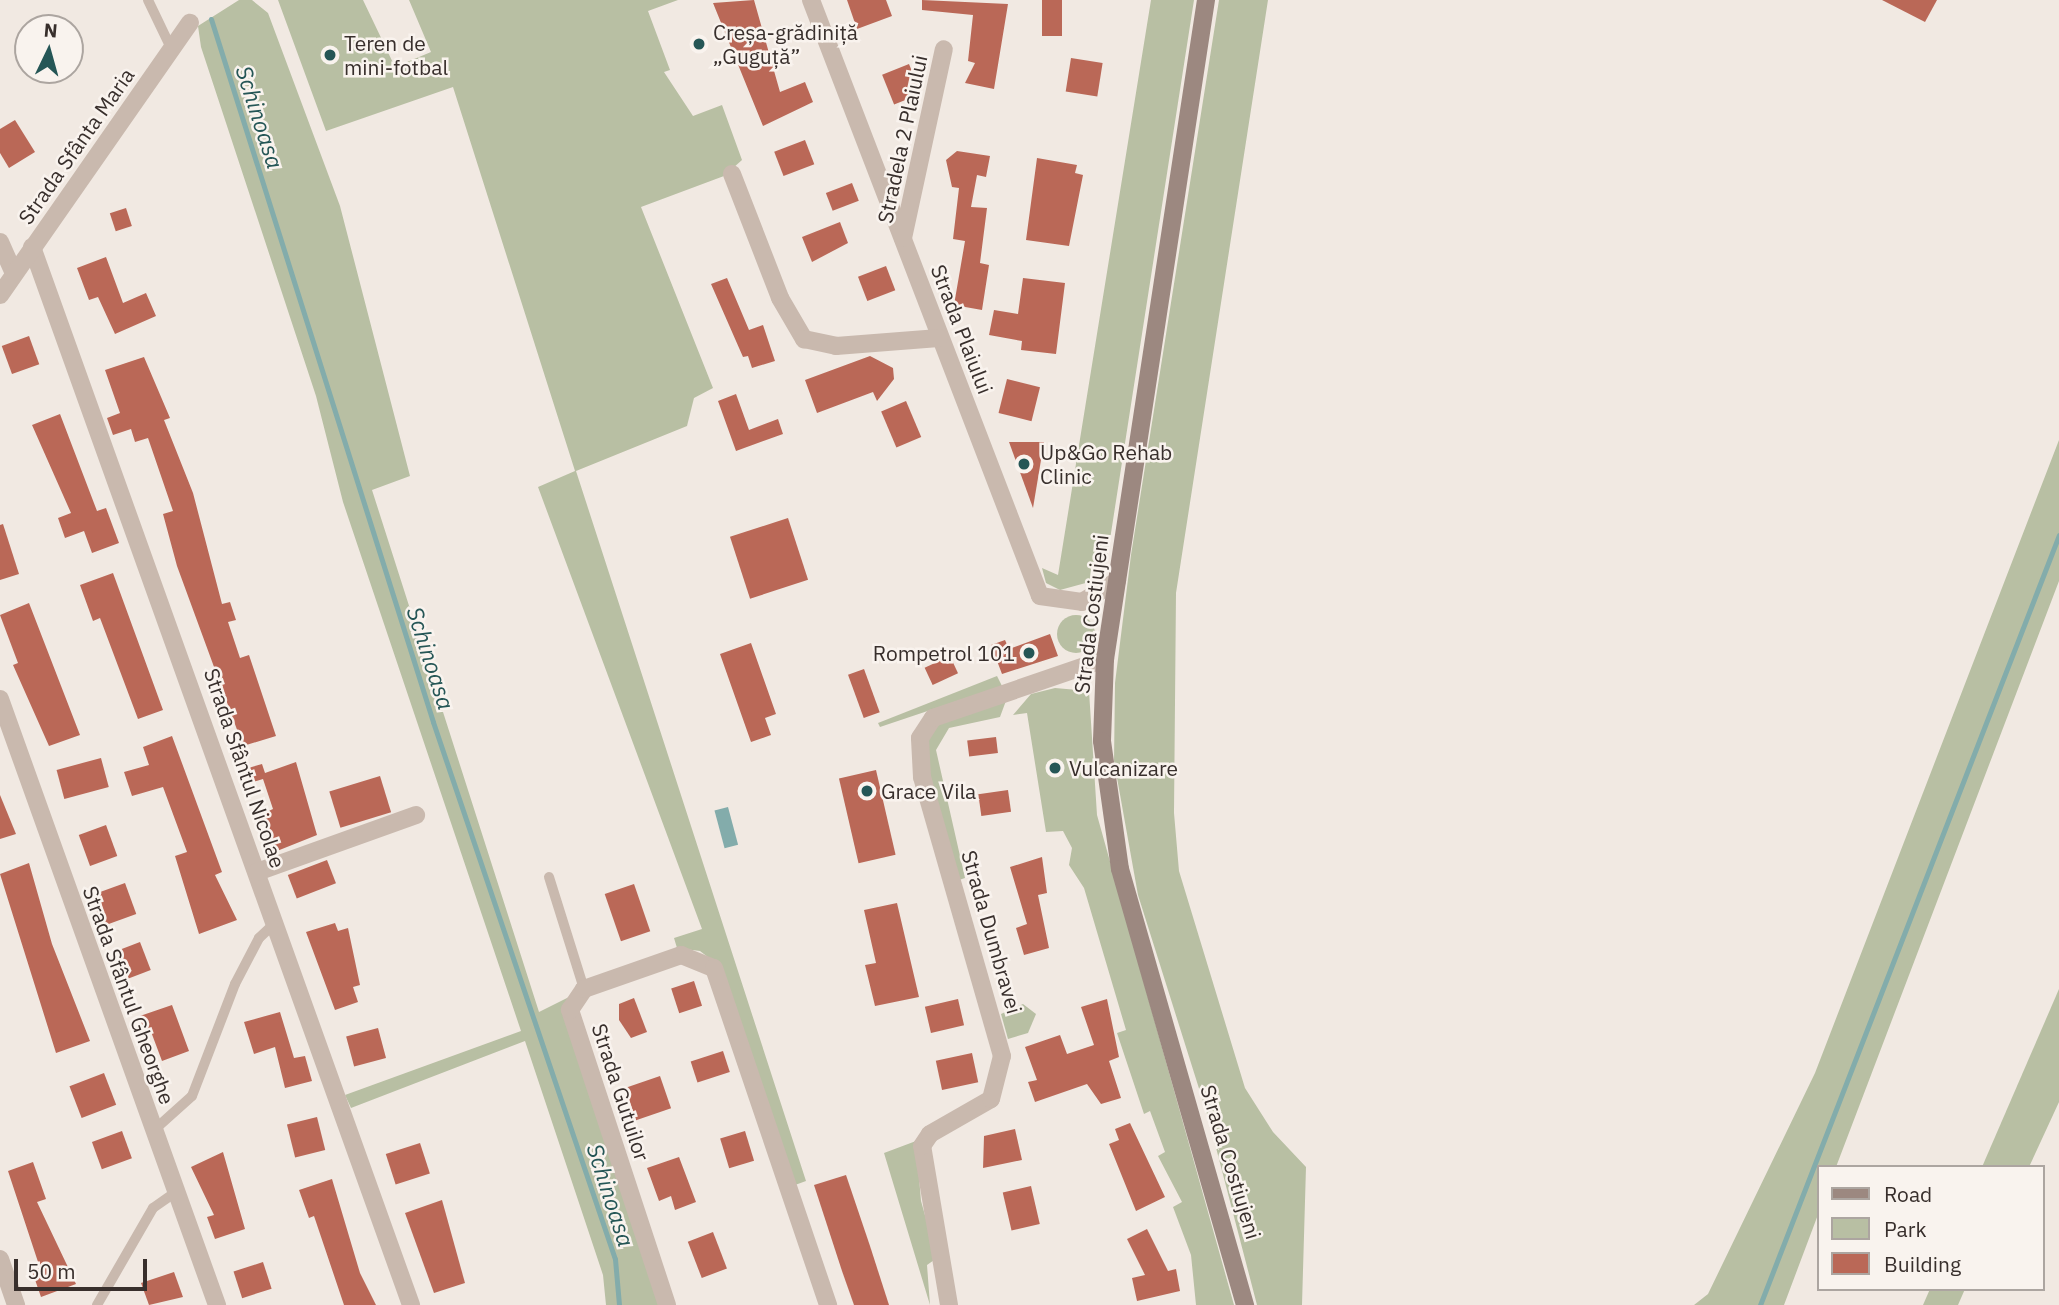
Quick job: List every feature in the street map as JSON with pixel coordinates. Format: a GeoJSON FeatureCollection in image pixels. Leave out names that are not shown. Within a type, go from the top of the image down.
{"type":"FeatureCollection","features":[{"type":"Feature","properties":{"kind":"street","name":"Strada Plaiului"},"geometry":{"type":"LineString","coordinates":[[811,0],[1040,596],[1082,602],[1117,581]]}},
{"type":"Feature","properties":{"kind":"street","name":"Strada Costiujeni"},"geometry":{"type":"LineString","coordinates":[[1206,0],[1105,659],[1102,741],[1111,833],[1245,1305]]}},
{"type":"Feature","properties":{"kind":"street","name":"Strada Sfânta Maria"},"geometry":{"type":"LineString","coordinates":[[0,295],[190,23]]}},
{"type":"Feature","properties":{"kind":"street","name":"Stradela 2 Plaiului"},"geometry":{"type":"LineString","coordinates":[[903,239],[944,50]]}},
{"type":"Feature","properties":{"kind":"street"},"geometry":{"type":"LineString","coordinates":[[732,174],[780,298],[804,339],[836,346],[939,338]]}},
{"type":"Feature","properties":{"kind":"street"},"geometry":{"type":"LineString","coordinates":[[0,243],[14,273]]}},
{"type":"Feature","properties":{"kind":"street","name":"Strada Sfântul Nicolae"},"geometry":{"type":"LineString","coordinates":[[33,247],[411,1305]]}},
{"type":"Feature","properties":{"kind":"street","name":"Strada Dumbravei"},"geometry":{"type":"LineString","coordinates":[[949,1305],[922,1146],[930,1134],[991,1099],[1002,1056],[922,777],[920,738],[933,718],[1105,659]]}},
{"type":"Feature","properties":{"kind":"street","name":"Strada Sfântul Gheorghe"},"geometry":{"type":"LineString","coordinates":[[0,699],[217,1305]]}},
{"type":"Feature","properties":{"kind":"street"},"geometry":{"type":"LineString","coordinates":[[257,872],[416,815]]}},
{"type":"Feature","properties":{"kind":"street"},"geometry":{"type":"LineString","coordinates":[[584,989],[681,955],[714,968],[828,1305]]}},
{"type":"Feature","properties":{"kind":"street","name":"Strada Gutuilor"},"geometry":{"type":"LineString","coordinates":[[584,989],[570,1010],[667,1305]]}},
{"type":"Feature","properties":{"kind":"street"},"geometry":{"type":"LineString","coordinates":[[0,1259],[16,1305]]}},
{"type":"Feature","properties":{"kind":"lane"},"geometry":{"type":"LineString","coordinates":[[148,0],[172,50]]}},
{"type":"Feature","properties":{"kind":"lane"},"geometry":{"type":"LineString","coordinates":[[550,877],[584,989]]}},
{"type":"Feature","properties":{"kind":"lane"},"geometry":{"type":"LineString","coordinates":[[153,1131],[192,1096],[235,984],[259,938],[275,923]]}},
{"type":"Feature","properties":{"kind":"lane"},"geometry":{"type":"LineString","coordinates":[[97,1305],[153,1208],[177,1191]]}},
{"type":"Feature","properties":{"kind":"green space"},"geometry":{"type":"Polygon","coordinates":[[[239,0],[252,0],[268,13],[340,206],[410,476],[372,490],[539,1012],[569,997],[660,1305],[606,1305],[603,1275],[525,1041],[351,1108],[345,1095],[521,1031],[343,502],[316,396],[201,47],[198,26],[239,0]]]}},
{"type":"Feature","properties":{"kind":"green space"},"geometry":{"type":"Polygon","coordinates":[[[278,0],[363,0],[395,67],[431,52],[409,0],[678,0],[648,11],[670,70],[664,72],[693,116],[722,105],[742,160],[724,176],[641,207],[713,388],[694,398],[687,426],[576,471],[806,1181],[795,1185],[717,964],[700,951],[677,948],[674,938],[702,929],[538,487],[575,471],[453,87],[326,131],[278,0]]]}},
{"type":"Feature","properties":{"kind":"green space"},"geometry":{"type":"Polygon","coordinates":[[[1151,0],[1194,0],[1104,578],[1060,590],[1046,583],[1042,568],[1058,575],[1151,0]]]}},
{"type":"Feature","properties":{"kind":"green space"},"geometry":{"type":"Polygon","coordinates":[[[1219,0],[1268,0],[1176,593],[1174,813],[1179,871],[1245,1088],[1273,1132],[1306,1167],[1302,1305],[1257,1305],[1208,1117],[1138,895],[1114,761],[1115,683],[1131,555],[1219,0]]]}},
{"type":"Feature","properties":{"kind":"green space"},"geometry":{"type":"Polygon","coordinates":[[[2059,440],[2059,581],[1837,1165],[1818,1165],[1818,1215],[1784,1305],[1694,1305],[1708,1294],[1815,1073],[2059,440]]]}},
{"type":"Feature","properties":{"kind":"green space"},"geometry":{"type":"Polygon","coordinates":[[[1076,615],[1089,621],[1095,634],[1089,647],[1076,653],[1063,647],[1057,634],[1063,621],[1076,615]]]}},
{"type":"Feature","properties":{"kind":"green space"},"geometry":{"type":"Polygon","coordinates":[[[997,676],[1002,686],[880,727],[878,723],[997,676]]]}},
{"type":"Feature","properties":{"kind":"green space"},"geometry":{"type":"Polygon","coordinates":[[[1055,688],[1089,691],[1097,815],[1234,1305],[1196,1305],[1191,1255],[1173,1207],[1182,1202],[1158,1156],[1165,1152],[1150,1111],[1144,1114],[1117,1033],[1126,1030],[1084,888],[1069,865],[1072,848],[1063,831],[1046,832],[1027,713],[1013,715],[1031,694],[1055,688]]]}},
{"type":"Feature","properties":{"kind":"green space"},"geometry":{"type":"Polygon","coordinates":[[[1007,698],[1000,717],[949,728],[936,750],[965,878],[959,880],[924,753],[932,730],[945,720],[1007,698]]]}},
{"type":"Feature","properties":{"kind":"green space"},"geometry":{"type":"Polygon","coordinates":[[[2059,989],[2059,1102],[2030,1165],[1983,1165],[2059,989]]]}},
{"type":"Feature","properties":{"kind":"green space"},"geometry":{"type":"Polygon","coordinates":[[[1023,1004],[1036,1014],[1028,1033],[1008,1039],[1001,1014],[1023,1004]]]}},
{"type":"Feature","properties":{"kind":"green space"},"geometry":{"type":"Polygon","coordinates":[[[916,1141],[921,1201],[937,1258],[927,1265],[930,1305],[884,1153],[916,1141]]]}},
{"type":"Feature","properties":{"kind":"green space"},"geometry":{"type":"Polygon","coordinates":[[[1929,1291],[1964,1291],[1958,1305],[1923,1305],[1929,1291]]]}},
{"type":"Feature","properties":{"kind":"water"},"geometry":{"type":"Polygon","coordinates":[[[728,807],[738,845],[725,848],[714,811],[728,807]]]}},
{"type":"Feature","properties":{"kind":"building"},"geometry":{"type":"Polygon","coordinates":[[[754,0],[780,92],[805,82],[813,102],[763,126],[713,3],[754,0]]]}},
{"type":"Feature","properties":{"kind":"building"},"geometry":{"type":"Polygon","coordinates":[[[847,0],[886,0],[892,16],[857,29],[847,0]]]}},
{"type":"Feature","properties":{"kind":"building"},"geometry":{"type":"Polygon","coordinates":[[[922,0],[1008,4],[994,89],[965,83],[975,63],[968,61],[973,15],[922,10],[922,0]]]}},
{"type":"Feature","properties":{"kind":"building"},"geometry":{"type":"Polygon","coordinates":[[[1042,0],[1062,0],[1062,36],[1042,36],[1042,0]]]}},
{"type":"Feature","properties":{"kind":"building"},"geometry":{"type":"Polygon","coordinates":[[[1882,0],[1937,0],[1925,22],[1882,0]]]}},
{"type":"Feature","properties":{"kind":"building"},"geometry":{"type":"Polygon","coordinates":[[[1071,58],[1103,63],[1097,97],[1066,92],[1071,58]]]}},
{"type":"Feature","properties":{"kind":"building"},"geometry":{"type":"Polygon","coordinates":[[[909,64],[921,94],[894,105],[882,75],[909,64]]]}},
{"type":"Feature","properties":{"kind":"building"},"geometry":{"type":"Polygon","coordinates":[[[15,120],[35,152],[9,168],[0,153],[0,129],[15,120]]]}},
{"type":"Feature","properties":{"kind":"building"},"geometry":{"type":"Polygon","coordinates":[[[805,140],[814,164],[784,176],[774,152],[805,140]]]}},
{"type":"Feature","properties":{"kind":"building"},"geometry":{"type":"Polygon","coordinates":[[[957,151],[990,156],[986,177],[977,175],[971,207],[987,208],[980,263],[989,265],[982,310],[954,305],[965,241],[953,239],[959,188],[952,187],[946,160],[957,151]]]}},
{"type":"Feature","properties":{"kind":"building"},"geometry":{"type":"Polygon","coordinates":[[[1037,158],[1077,165],[1075,173],[1083,175],[1069,246],[1026,240],[1037,158]]]}},
{"type":"Feature","properties":{"kind":"building"},"geometry":{"type":"Polygon","coordinates":[[[852,183],[859,201],[833,211],[826,193],[852,183]]]}},
{"type":"Feature","properties":{"kind":"building"},"geometry":{"type":"Polygon","coordinates":[[[126,208],[132,226],[116,231],[110,213],[126,208]]]}},
{"type":"Feature","properties":{"kind":"building"},"geometry":{"type":"Polygon","coordinates":[[[840,222],[848,243],[812,262],[802,237],[840,222]]]}},
{"type":"Feature","properties":{"kind":"building"},"geometry":{"type":"Polygon","coordinates":[[[106,257],[123,303],[146,293],[156,316],[115,334],[98,297],[89,300],[77,268],[106,257]]]}},
{"type":"Feature","properties":{"kind":"building"},"geometry":{"type":"Polygon","coordinates":[[[886,266],[895,290],[867,301],[858,277],[886,266]]]}},
{"type":"Feature","properties":{"kind":"building"},"geometry":{"type":"Polygon","coordinates":[[[727,278],[749,330],[763,325],[775,361],[752,368],[748,356],[743,357],[711,284],[727,278]]]}},
{"type":"Feature","properties":{"kind":"building"},"geometry":{"type":"Polygon","coordinates":[[[1023,278],[1065,283],[1056,354],[1021,350],[1022,341],[989,335],[994,310],[1018,314],[1023,278]]]}},
{"type":"Feature","properties":{"kind":"building"},"geometry":{"type":"Polygon","coordinates":[[[29,336],[39,364],[12,374],[2,346],[29,336]]]}},
{"type":"Feature","properties":{"kind":"building"},"geometry":{"type":"Polygon","coordinates":[[[870,356],[893,368],[894,379],[877,401],[873,392],[817,413],[805,380],[870,356]]]}},
{"type":"Feature","properties":{"kind":"building"},"geometry":{"type":"Polygon","coordinates":[[[144,357],[170,418],[164,420],[193,493],[222,604],[230,602],[236,620],[228,622],[240,658],[249,655],[276,736],[243,746],[177,566],[163,514],[173,511],[148,438],[135,442],[131,429],[113,435],[107,418],[120,413],[105,370],[144,357]]]}},
{"type":"Feature","properties":{"kind":"building"},"geometry":{"type":"Polygon","coordinates":[[[1007,379],[1040,387],[1032,421],[999,413],[1007,379]]]}},
{"type":"Feature","properties":{"kind":"building"},"geometry":{"type":"Polygon","coordinates":[[[736,394],[749,430],[778,419],[783,434],[736,451],[718,401],[736,394]]]}},
{"type":"Feature","properties":{"kind":"building"},"geometry":{"type":"Polygon","coordinates":[[[906,401],[921,437],[896,447],[881,412],[906,401]]]}},
{"type":"Feature","properties":{"kind":"building"},"geometry":{"type":"Polygon","coordinates":[[[60,414],[97,511],[106,508],[119,543],[92,553],[84,531],[65,538],[58,518],[71,513],[32,425],[60,414]]]}},
{"type":"Feature","properties":{"kind":"building"},"geometry":{"type":"Polygon","coordinates":[[[1009,442],[1044,442],[1033,508],[1009,442]]]}},
{"type":"Feature","properties":{"kind":"building"},"geometry":{"type":"Polygon","coordinates":[[[788,518],[808,580],[750,599],[730,537],[788,518]]]}},
{"type":"Feature","properties":{"kind":"building"},"geometry":{"type":"Polygon","coordinates":[[[3,524],[19,574],[0,580],[0,525],[3,524]]]}},
{"type":"Feature","properties":{"kind":"building"},"geometry":{"type":"Polygon","coordinates":[[[113,573],[163,710],[138,719],[100,618],[93,621],[80,585],[113,573]]]}},
{"type":"Feature","properties":{"kind":"building"},"geometry":{"type":"Polygon","coordinates":[[[29,603],[80,735],[49,746],[13,665],[18,663],[0,615],[29,603]]]}},
{"type":"Feature","properties":{"kind":"building"},"geometry":{"type":"Polygon","coordinates":[[[1050,634],[1058,656],[1002,674],[991,645],[1005,640],[1009,649],[1050,634]]]}},
{"type":"Feature","properties":{"kind":"building"},"geometry":{"type":"Polygon","coordinates":[[[751,643],[776,714],[765,718],[771,735],[751,742],[720,654],[751,643]]]}},
{"type":"Feature","properties":{"kind":"building"},"geometry":{"type":"Polygon","coordinates":[[[950,656],[958,673],[933,685],[925,668],[950,656]]]}},
{"type":"Feature","properties":{"kind":"building"},"geometry":{"type":"Polygon","coordinates":[[[864,669],[880,712],[864,718],[848,675],[864,669]]]}},
{"type":"Feature","properties":{"kind":"building"},"geometry":{"type":"Polygon","coordinates":[[[172,736],[222,872],[215,875],[237,920],[199,934],[175,856],[187,852],[163,787],[132,796],[124,772],[149,765],[143,747],[172,736]]]}},
{"type":"Feature","properties":{"kind":"building"},"geometry":{"type":"Polygon","coordinates":[[[996,737],[998,753],[969,756],[967,741],[996,737]]]}},
{"type":"Feature","properties":{"kind":"building"},"geometry":{"type":"Polygon","coordinates":[[[101,758],[109,787],[64,799],[57,770],[101,758]]]}},
{"type":"Feature","properties":{"kind":"building"},"geometry":{"type":"Polygon","coordinates":[[[296,762],[317,835],[277,851],[262,814],[273,809],[263,779],[250,783],[245,769],[262,764],[265,773],[296,762]]]}},
{"type":"Feature","properties":{"kind":"building"},"geometry":{"type":"Polygon","coordinates":[[[876,770],[896,855],[859,863],[839,779],[876,770]]]}},
{"type":"Feature","properties":{"kind":"building"},"geometry":{"type":"Polygon","coordinates":[[[380,776],[391,812],[340,828],[329,791],[380,776]]]}},
{"type":"Feature","properties":{"kind":"building"},"geometry":{"type":"Polygon","coordinates":[[[1008,790],[1011,812],[981,816],[978,794],[1008,790]]]}},
{"type":"Feature","properties":{"kind":"building"},"geometry":{"type":"Polygon","coordinates":[[[0,795],[16,834],[0,839],[0,795]]]}},
{"type":"Feature","properties":{"kind":"building"},"geometry":{"type":"Polygon","coordinates":[[[106,825],[117,856],[90,866],[79,835],[106,825]]]}},
{"type":"Feature","properties":{"kind":"building"},"geometry":{"type":"Polygon","coordinates":[[[1042,857],[1047,893],[1038,895],[1049,948],[1024,955],[1016,928],[1027,924],[1010,867],[1042,857]]]}},
{"type":"Feature","properties":{"kind":"building"},"geometry":{"type":"Polygon","coordinates":[[[327,860],[336,883],[297,898],[288,875],[327,860]]]}},
{"type":"Feature","properties":{"kind":"building"},"geometry":{"type":"Polygon","coordinates":[[[29,863],[52,944],[90,1041],[56,1053],[0,874],[29,863]]]}},
{"type":"Feature","properties":{"kind":"building"},"geometry":{"type":"Polygon","coordinates":[[[125,883],[136,914],[102,926],[91,895],[125,883]]]}},
{"type":"Feature","properties":{"kind":"building"},"geometry":{"type":"Polygon","coordinates":[[[634,884],[650,931],[621,941],[605,894],[634,884]]]}},
{"type":"Feature","properties":{"kind":"building"},"geometry":{"type":"Polygon","coordinates":[[[897,903],[919,997],[875,1006],[865,965],[876,963],[864,910],[897,903]]]}},
{"type":"Feature","properties":{"kind":"building"},"geometry":{"type":"Polygon","coordinates":[[[335,923],[338,931],[348,928],[360,985],[353,987],[358,1002],[335,1010],[306,932],[335,923]]]}},
{"type":"Feature","properties":{"kind":"building"},"geometry":{"type":"Polygon","coordinates":[[[140,942],[151,970],[125,980],[114,952],[140,942]]]}},
{"type":"Feature","properties":{"kind":"building"},"geometry":{"type":"Polygon","coordinates":[[[694,981],[702,1006],[679,1013],[671,988],[694,981]]]}},
{"type":"Feature","properties":{"kind":"building"},"geometry":{"type":"Polygon","coordinates":[[[634,998],[647,1032],[631,1038],[619,1020],[619,1004],[634,998]]]}},
{"type":"Feature","properties":{"kind":"building"},"geometry":{"type":"Polygon","coordinates":[[[958,999],[964,1025],[931,1033],[925,1007],[958,999]]]}},
{"type":"Feature","properties":{"kind":"building"},"geometry":{"type":"Polygon","coordinates":[[[1107,999],[1119,1057],[1109,1061],[1121,1098],[1101,1104],[1087,1084],[1035,1102],[1028,1082],[1037,1080],[1025,1047],[1060,1035],[1067,1054],[1094,1045],[1081,1007],[1107,999]]]}},
{"type":"Feature","properties":{"kind":"building"},"geometry":{"type":"Polygon","coordinates":[[[172,1005],[189,1051],[162,1061],[150,1029],[143,1032],[137,1017],[172,1005]]]}},
{"type":"Feature","properties":{"kind":"building"},"geometry":{"type":"Polygon","coordinates":[[[280,1012],[294,1058],[305,1056],[312,1081],[285,1088],[275,1047],[254,1054],[244,1022],[280,1012]]]}},
{"type":"Feature","properties":{"kind":"building"},"geometry":{"type":"Polygon","coordinates":[[[378,1028],[386,1058],[354,1066],[346,1037],[378,1028]]]}},
{"type":"Feature","properties":{"kind":"building"},"geometry":{"type":"Polygon","coordinates":[[[723,1051],[730,1072],[697,1082],[691,1062],[723,1051]]]}},
{"type":"Feature","properties":{"kind":"building"},"geometry":{"type":"Polygon","coordinates":[[[972,1053],[978,1082],[942,1090],[936,1061],[972,1053]]]}},
{"type":"Feature","properties":{"kind":"building"},"geometry":{"type":"Polygon","coordinates":[[[104,1073],[116,1105],[82,1118],[69,1086],[104,1073]]]}},
{"type":"Feature","properties":{"kind":"building"},"geometry":{"type":"Polygon","coordinates":[[[660,1076],[671,1108],[636,1120],[625,1088],[660,1076]]]}},
{"type":"Feature","properties":{"kind":"building"},"geometry":{"type":"Polygon","coordinates":[[[317,1117],[325,1150],[295,1157],[287,1124],[317,1117]]]}},
{"type":"Feature","properties":{"kind":"building"},"geometry":{"type":"Polygon","coordinates":[[[1130,1123],[1165,1197],[1136,1211],[1109,1144],[1119,1140],[1115,1129],[1130,1123]]]}},
{"type":"Feature","properties":{"kind":"building"},"geometry":{"type":"Polygon","coordinates":[[[1015,1129],[1022,1160],[983,1168],[984,1136],[1015,1129]]]}},
{"type":"Feature","properties":{"kind":"building"},"geometry":{"type":"Polygon","coordinates":[[[122,1131],[132,1158],[102,1169],[92,1142],[122,1131]]]}},
{"type":"Feature","properties":{"kind":"building"},"geometry":{"type":"Polygon","coordinates":[[[745,1131],[754,1161],[729,1168],[720,1139],[745,1131]]]}},
{"type":"Feature","properties":{"kind":"building"},"geometry":{"type":"Polygon","coordinates":[[[420,1143],[430,1173],[396,1185],[386,1154],[420,1143]]]}},
{"type":"Feature","properties":{"kind":"building"},"geometry":{"type":"Polygon","coordinates":[[[223,1152],[245,1229],[215,1239],[207,1217],[214,1215],[191,1167],[223,1152]]]}},
{"type":"Feature","properties":{"kind":"building"},"geometry":{"type":"Polygon","coordinates":[[[679,1157],[696,1202],[675,1210],[671,1196],[659,1201],[647,1168],[679,1157]]]}},
{"type":"Feature","properties":{"kind":"building"},"geometry":{"type":"Polygon","coordinates":[[[33,1162],[46,1199],[37,1202],[76,1284],[41,1297],[32,1271],[40,1268],[8,1171],[33,1162]]]}},
{"type":"Feature","properties":{"kind":"building"},"geometry":{"type":"Polygon","coordinates":[[[846,1175],[889,1305],[854,1305],[842,1271],[814,1185],[846,1175]]]}},
{"type":"Feature","properties":{"kind":"building"},"geometry":{"type":"Polygon","coordinates":[[[332,1179],[360,1273],[376,1305],[344,1305],[314,1216],[309,1218],[299,1190],[332,1179]]]}},
{"type":"Feature","properties":{"kind":"building"},"geometry":{"type":"Polygon","coordinates":[[[1031,1186],[1040,1224],[1012,1231],[1003,1193],[1031,1186]]]}},
{"type":"Feature","properties":{"kind":"building"},"geometry":{"type":"Polygon","coordinates":[[[442,1200],[465,1283],[434,1293],[405,1213],[442,1200]]]}},
{"type":"Feature","properties":{"kind":"building"},"geometry":{"type":"Polygon","coordinates":[[[1147,1229],[1168,1271],[1176,1269],[1180,1291],[1137,1301],[1132,1278],[1145,1275],[1127,1239],[1147,1229]]]}},
{"type":"Feature","properties":{"kind":"building"},"geometry":{"type":"Polygon","coordinates":[[[713,1232],[727,1268],[702,1278],[688,1242],[713,1232]]]}},
{"type":"Feature","properties":{"kind":"building"},"geometry":{"type":"Polygon","coordinates":[[[263,1262],[272,1289],[242,1298],[234,1272],[263,1262]]]}},
{"type":"Feature","properties":{"kind":"building"},"geometry":{"type":"Polygon","coordinates":[[[174,1272],[183,1297],[149,1305],[141,1283],[174,1272]]]}},
{"type":"Feature","properties":{"kind":"waterway","name":"Schinoasa"},"geometry":{"type":"LineString","coordinates":[[211,19],[433,722],[615,1259],[619,1305]]}},
{"type":"Feature","properties":{"kind":"waterway"},"geometry":{"type":"LineString","coordinates":[[1760,1305],[2059,535]]}},
{"type":"Feature","properties":{"kind":"place","name":"Creșa-grădiniță „Guguță”"},"geometry":{"type":"Point","coordinates":[699,44]}},
{"type":"Feature","properties":{"kind":"place","name":"Teren de mini-fotbal"},"geometry":{"type":"Point","coordinates":[330,55]}},
{"type":"Feature","properties":{"kind":"place","name":"Up&Go Rehab Clinic"},"geometry":{"type":"Point","coordinates":[1024,464]}},
{"type":"Feature","properties":{"kind":"place","name":"Rompetrol 101"},"geometry":{"type":"Point","coordinates":[1029,653]}},
{"type":"Feature","properties":{"kind":"place","name":"Vulcanizare"},"geometry":{"type":"Point","coordinates":[1055,768]}},
{"type":"Feature","properties":{"kind":"place","name":"Grace Vila"},"geometry":{"type":"Point","coordinates":[867,791]}}]}
